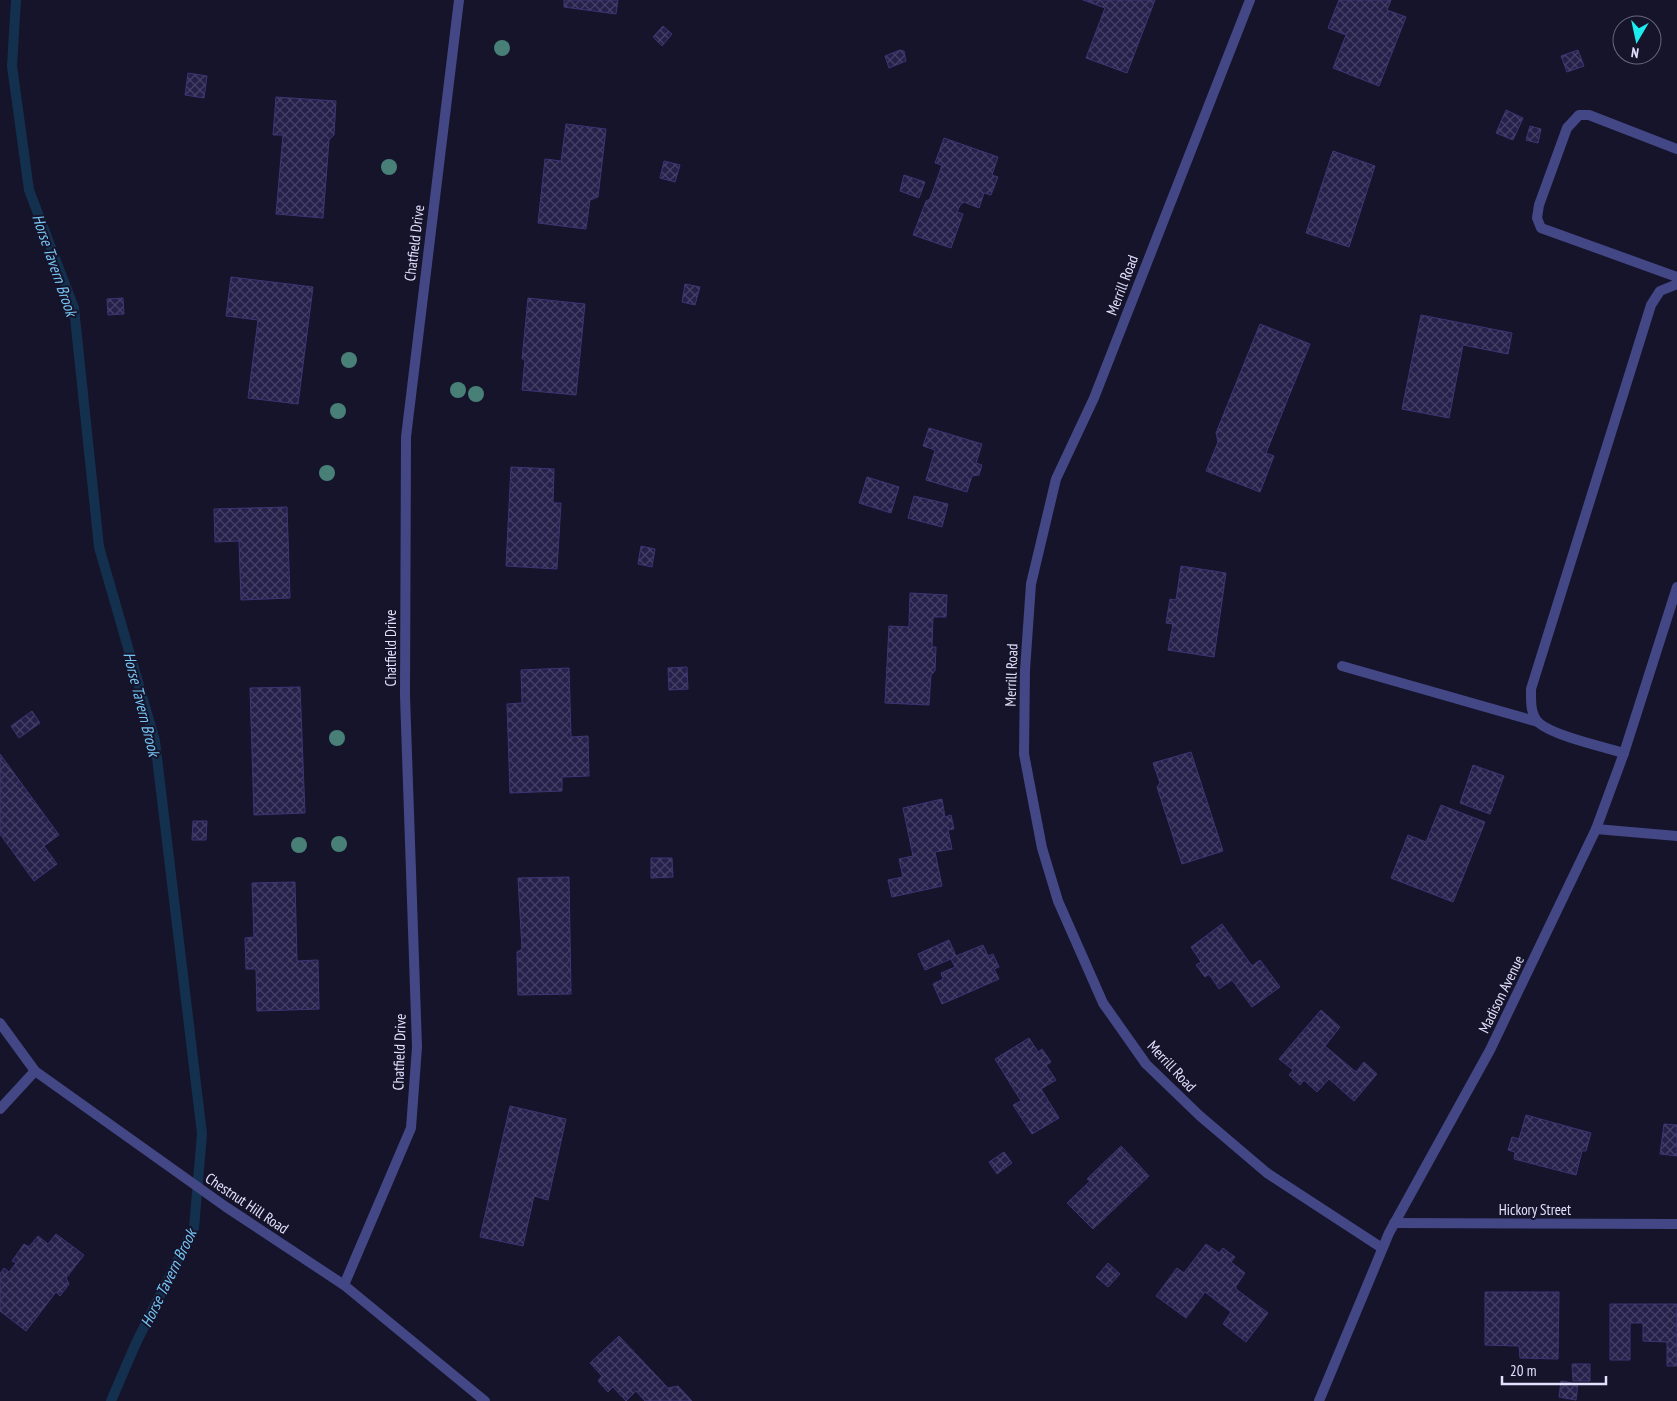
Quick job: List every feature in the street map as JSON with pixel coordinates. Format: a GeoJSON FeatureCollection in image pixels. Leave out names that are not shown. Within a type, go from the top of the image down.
{"type":"FeatureCollection","features":[{"type":"Feature","properties":{"kind":"street","name":"Chatfield Drive"},"geometry":{"type":"LineString","coordinates":[[344,1285],[411,1128],[417,1047],[405,696],[406,437],[459,0]]}},
{"type":"Feature","properties":{"kind":"street","name":"Merrill Road"},"geometry":{"type":"LineString","coordinates":[[1250,0],[1094,398],[1056,479],[1030,584],[1025,670],[1024,754],[1042,848],[1058,901],[1103,1003],[1146,1064],[1200,1116],[1267,1173],[1382,1248]]}},
{"type":"Feature","properties":{"kind":"street"},"geometry":{"type":"LineString","coordinates":[[1677,149],[1590,115],[1579,115],[1567,128],[1539,205],[1537,218],[1541,228],[1677,277]]}},
{"type":"Feature","properties":{"kind":"street"},"geometry":{"type":"LineString","coordinates":[[1538,722],[1531,708],[1531,689],[1644,325],[1651,305],[1660,291],[1677,284]]}},
{"type":"Feature","properties":{"kind":"street","name":"Madison Avenue"},"geometry":{"type":"LineString","coordinates":[[1319,1401],[1394,1223],[1490,1050],[1596,829],[1624,753],[1677,587]]}},
{"type":"Feature","properties":{"kind":"street"},"geometry":{"type":"LineString","coordinates":[[1342,666],[1538,722],[1555,731],[1624,753]]}},
{"type":"Feature","properties":{"kind":"street"},"geometry":{"type":"LineString","coordinates":[[1596,829],[1677,836]]}},
{"type":"Feature","properties":{"kind":"street","name":"Chestnut Hill Road"},"geometry":{"type":"LineString","coordinates":[[0,1023],[35,1071],[226,1208],[344,1285],[485,1401]]}},
{"type":"Feature","properties":{"kind":"street"},"geometry":{"type":"LineString","coordinates":[[0,1109],[35,1071]]}},
{"type":"Feature","properties":{"kind":"street","name":"Hickory Street"},"geometry":{"type":"LineString","coordinates":[[1394,1223],[1677,1224]]}},
{"type":"Feature","properties":{"kind":"building"},"geometry":{"type":"Polygon","coordinates":[[[564,0],[618,0],[616,14],[564,7],[564,0]]]}},
{"type":"Feature","properties":{"kind":"building"},"geometry":{"type":"Polygon","coordinates":[[[1083,0],[1155,0],[1127,73],[1086,58],[1105,8],[1083,0]]]}},
{"type":"Feature","properties":{"kind":"building"},"geometry":{"type":"Polygon","coordinates":[[[1339,0],[1391,0],[1387,10],[1406,17],[1379,86],[1333,68],[1346,35],[1328,28],[1339,0]]]}},
{"type":"Feature","properties":{"kind":"building"},"geometry":{"type":"Polygon","coordinates":[[[663,26],[672,34],[662,46],[653,37],[663,26]]]}},
{"type":"Feature","properties":{"kind":"building"},"geometry":{"type":"Polygon","coordinates":[[[900,50],[904,51],[906,61],[889,68],[885,56],[900,50]]]}},
{"type":"Feature","properties":{"kind":"building"},"geometry":{"type":"Polygon","coordinates":[[[1578,50],[1584,66],[1567,72],[1561,56],[1578,50]]]}},
{"type":"Feature","properties":{"kind":"building"},"geometry":{"type":"Polygon","coordinates":[[[188,73],[207,76],[204,98],[185,95],[188,73]]]}},
{"type":"Feature","properties":{"kind":"building"},"geometry":{"type":"Polygon","coordinates":[[[276,97],[336,101],[334,135],[329,140],[323,218],[276,214],[283,135],[273,135],[276,97]]]}},
{"type":"Feature","properties":{"kind":"building"},"geometry":{"type":"Polygon","coordinates":[[[1506,110],[1523,118],[1513,140],[1496,133],[1506,110]]]}},
{"type":"Feature","properties":{"kind":"building"},"geometry":{"type":"Polygon","coordinates":[[[566,124],[606,129],[598,197],[590,200],[586,229],[538,223],[545,159],[561,161],[566,124]]]}},
{"type":"Feature","properties":{"kind":"building"},"geometry":{"type":"Polygon","coordinates":[[[1530,126],[1541,129],[1538,143],[1526,140],[1530,126]]]}},
{"type":"Feature","properties":{"kind":"building"},"geometry":{"type":"Polygon","coordinates":[[[944,138],[998,157],[992,175],[998,177],[991,195],[984,193],[979,208],[964,202],[960,205],[957,212],[963,214],[951,248],[913,235],[926,201],[930,199],[942,165],[935,163],[944,138]]]}},
{"type":"Feature","properties":{"kind":"building"},"geometry":{"type":"Polygon","coordinates":[[[1333,151],[1375,166],[1349,247],[1306,233],[1333,151]]]}},
{"type":"Feature","properties":{"kind":"building"},"geometry":{"type":"Polygon","coordinates":[[[664,161],[680,165],[675,182],[660,178],[664,161]]]}},
{"type":"Feature","properties":{"kind":"building"},"geometry":{"type":"Polygon","coordinates":[[[904,175],[925,182],[919,198],[900,191],[904,175]]]}},
{"type":"Feature","properties":{"kind":"building"},"geometry":{"type":"Polygon","coordinates":[[[231,277],[313,287],[298,404],[248,398],[258,320],[226,316],[231,277]]]}},
{"type":"Feature","properties":{"kind":"building"},"geometry":{"type":"Polygon","coordinates":[[[685,284],[700,287],[695,305],[682,302],[685,284]]]}},
{"type":"Feature","properties":{"kind":"building"},"geometry":{"type":"Polygon","coordinates":[[[123,298],[124,314],[108,315],[107,299],[123,298]]]}},
{"type":"Feature","properties":{"kind":"building"},"geometry":{"type":"Polygon","coordinates":[[[528,298],[585,304],[576,395],[522,390],[525,359],[522,359],[528,298]]]}},
{"type":"Feature","properties":{"kind":"building"},"geometry":{"type":"Polygon","coordinates":[[[1421,315],[1512,333],[1508,354],[1463,345],[1449,418],[1402,409],[1421,315]]]}},
{"type":"Feature","properties":{"kind":"building"},"geometry":{"type":"Polygon","coordinates":[[[1260,324],[1310,344],[1266,453],[1274,456],[1260,492],[1206,471],[1218,442],[1216,433],[1260,324]]]}},
{"type":"Feature","properties":{"kind":"building"},"geometry":{"type":"Polygon","coordinates":[[[929,428],[982,444],[976,463],[982,465],[979,475],[972,476],[967,492],[926,480],[935,450],[923,446],[929,428]]]}},
{"type":"Feature","properties":{"kind":"building"},"geometry":{"type":"Polygon","coordinates":[[[511,467],[554,469],[553,503],[561,503],[557,569],[506,566],[511,467]]]}},
{"type":"Feature","properties":{"kind":"building"},"geometry":{"type":"Polygon","coordinates":[[[867,477],[899,487],[891,513],[859,503],[867,477]]]}},
{"type":"Feature","properties":{"kind":"building"},"geometry":{"type":"Polygon","coordinates":[[[914,496],[948,504],[942,527],[908,518],[914,496]]]}},
{"type":"Feature","properties":{"kind":"building"},"geometry":{"type":"Polygon","coordinates":[[[287,507],[290,598],[241,600],[239,541],[215,542],[214,509],[287,507]]]}},
{"type":"Feature","properties":{"kind":"building"},"geometry":{"type":"Polygon","coordinates":[[[641,546],[655,549],[652,567],[638,564],[641,546]]]}},
{"type":"Feature","properties":{"kind":"building"},"geometry":{"type":"Polygon","coordinates":[[[1181,566],[1226,573],[1214,657],[1168,650],[1173,624],[1166,623],[1170,599],[1176,600],[1181,566]]]}},
{"type":"Feature","properties":{"kind":"building"},"geometry":{"type":"Polygon","coordinates":[[[910,593],[947,595],[946,617],[933,617],[932,647],[936,647],[935,671],[931,675],[929,705],[885,703],[889,626],[909,627],[910,593]]]}},
{"type":"Feature","properties":{"kind":"building"},"geometry":{"type":"Polygon","coordinates":[[[687,667],[688,689],[669,690],[668,668],[687,667]]]}},
{"type":"Feature","properties":{"kind":"building"},"geometry":{"type":"Polygon","coordinates":[[[569,668],[571,737],[588,736],[589,776],[562,777],[562,791],[510,793],[507,704],[522,703],[521,670],[569,668]]]}},
{"type":"Feature","properties":{"kind":"building"},"geometry":{"type":"Polygon","coordinates":[[[300,687],[305,813],[254,815],[250,688],[300,687]]]}},
{"type":"Feature","properties":{"kind":"building"},"geometry":{"type":"Polygon","coordinates":[[[32,711],[40,723],[19,738],[11,726],[32,711]]]}},
{"type":"Feature","properties":{"kind":"building"},"geometry":{"type":"Polygon","coordinates":[[[1191,752],[1223,851],[1182,864],[1157,787],[1160,783],[1153,763],[1191,752]]]}},
{"type":"Feature","properties":{"kind":"building"},"geometry":{"type":"Polygon","coordinates":[[[0,754],[59,835],[44,846],[57,864],[34,881],[0,834],[0,754]]]}},
{"type":"Feature","properties":{"kind":"building"},"geometry":{"type":"Polygon","coordinates":[[[1473,765],[1504,776],[1490,814],[1460,803],[1473,765]]]}},
{"type":"Feature","properties":{"kind":"building"},"geometry":{"type":"Polygon","coordinates":[[[942,799],[945,817],[951,815],[954,829],[948,830],[952,849],[935,852],[942,886],[892,897],[888,880],[903,877],[899,859],[913,856],[903,808],[942,799]]]}},
{"type":"Feature","properties":{"kind":"building"},"geometry":{"type":"Polygon","coordinates":[[[1441,805],[1485,822],[1453,902],[1391,878],[1408,835],[1426,842],[1441,805]]]}},
{"type":"Feature","properties":{"kind":"building"},"geometry":{"type":"Polygon","coordinates":[[[193,821],[207,821],[206,840],[192,840],[193,821]]]}},
{"type":"Feature","properties":{"kind":"building"},"geometry":{"type":"Polygon","coordinates":[[[651,858],[672,858],[673,877],[651,878],[651,858]]]}},
{"type":"Feature","properties":{"kind":"building"},"geometry":{"type":"Polygon","coordinates":[[[569,877],[571,994],[518,995],[517,952],[522,949],[518,878],[569,877]]]}},
{"type":"Feature","properties":{"kind":"building"},"geometry":{"type":"Polygon","coordinates":[[[295,882],[297,961],[318,960],[319,1009],[257,1011],[256,969],[246,969],[245,938],[254,937],[252,883],[295,882]]]}},
{"type":"Feature","properties":{"kind":"building"},"geometry":{"type":"Polygon","coordinates":[[[1222,924],[1252,966],[1260,960],[1280,987],[1252,1007],[1232,980],[1219,989],[1209,974],[1205,977],[1196,965],[1201,962],[1191,947],[1222,924]]]}},
{"type":"Feature","properties":{"kind":"building"},"geometry":{"type":"Polygon","coordinates":[[[949,940],[956,956],[983,945],[988,956],[993,954],[999,967],[994,969],[999,979],[942,1004],[933,984],[943,979],[941,973],[955,967],[951,959],[925,970],[918,954],[949,940]]]}},
{"type":"Feature","properties":{"kind":"building"},"geometry":{"type":"Polygon","coordinates":[[[1321,1010],[1340,1027],[1325,1046],[1356,1072],[1364,1062],[1377,1074],[1354,1101],[1329,1079],[1317,1092],[1304,1080],[1300,1085],[1289,1075],[1293,1070],[1279,1059],[1321,1010]]]}},
{"type":"Feature","properties":{"kind":"building"},"geometry":{"type":"Polygon","coordinates":[[[1029,1038],[1038,1052],[1042,1049],[1051,1062],[1046,1065],[1056,1080],[1041,1089],[1059,1118],[1032,1134],[1013,1105],[1021,1101],[995,1059],[1029,1038]]]}},
{"type":"Feature","properties":{"kind":"building"},"geometry":{"type":"Polygon","coordinates":[[[510,1106],[566,1119],[548,1200],[534,1196],[523,1246],[480,1237],[510,1106]]]}},
{"type":"Feature","properties":{"kind":"building"},"geometry":{"type":"Polygon","coordinates":[[[1526,1115],[1591,1133],[1586,1151],[1582,1151],[1576,1175],[1514,1159],[1515,1152],[1508,1150],[1512,1137],[1519,1139],[1526,1115]]]}},
{"type":"Feature","properties":{"kind":"building"},"geometry":{"type":"Polygon","coordinates":[[[1664,1124],[1677,1125],[1677,1156],[1660,1154],[1664,1124]]]}},
{"type":"Feature","properties":{"kind":"building"},"geometry":{"type":"Polygon","coordinates":[[[1121,1146],[1149,1176],[1093,1229],[1067,1203],[1090,1181],[1087,1179],[1121,1146]]]}},
{"type":"Feature","properties":{"kind":"building"},"geometry":{"type":"Polygon","coordinates":[[[1004,1152],[1012,1163],[997,1174],[989,1162],[1004,1152]]]}},
{"type":"Feature","properties":{"kind":"building"},"geometry":{"type":"Polygon","coordinates":[[[56,1234],[84,1255],[66,1278],[69,1284],[60,1296],[56,1292],[26,1331],[0,1311],[0,1274],[4,1268],[9,1272],[16,1263],[12,1261],[24,1244],[29,1247],[38,1236],[48,1244],[56,1234]]]}},
{"type":"Feature","properties":{"kind":"building"},"geometry":{"type":"Polygon","coordinates":[[[1206,1244],[1219,1253],[1223,1248],[1235,1257],[1231,1262],[1245,1273],[1236,1289],[1268,1313],[1246,1342],[1223,1324],[1231,1312],[1205,1292],[1186,1318],[1156,1296],[1177,1268],[1184,1273],[1206,1244]]]}},
{"type":"Feature","properties":{"kind":"building"},"geometry":{"type":"Polygon","coordinates":[[[1108,1263],[1120,1274],[1108,1287],[1096,1277],[1108,1263]]]}},
{"type":"Feature","properties":{"kind":"building"},"geometry":{"type":"Polygon","coordinates":[[[1485,1292],[1559,1292],[1558,1359],[1520,1358],[1519,1346],[1485,1345],[1485,1292]]]}},
{"type":"Feature","properties":{"kind":"building"},"geometry":{"type":"Polygon","coordinates":[[[1610,1304],[1677,1304],[1677,1366],[1667,1366],[1667,1342],[1643,1341],[1643,1323],[1630,1323],[1630,1360],[1610,1360],[1610,1304]]]}},
{"type":"Feature","properties":{"kind":"building"},"geometry":{"type":"Polygon","coordinates":[[[619,1336],[668,1388],[678,1386],[692,1401],[645,1401],[636,1391],[626,1401],[613,1387],[608,1392],[598,1381],[602,1376],[590,1363],[619,1336]]]}},
{"type":"Feature","properties":{"kind":"building"},"geometry":{"type":"Polygon","coordinates":[[[1572,1364],[1590,1364],[1590,1381],[1573,1381],[1572,1364]]]}},
{"type":"Feature","properties":{"kind":"building"},"geometry":{"type":"Polygon","coordinates":[[[1561,1381],[1578,1384],[1576,1400],[1559,1397],[1561,1381]]]}},
{"type":"Feature","properties":{"kind":"waterway","name":"Horse Tavern Brook"},"geometry":{"type":"LineString","coordinates":[[16,0],[12,66],[29,190],[74,308],[99,547],[155,741],[202,1134],[194,1228],[136,1343],[111,1401]]}}]}
